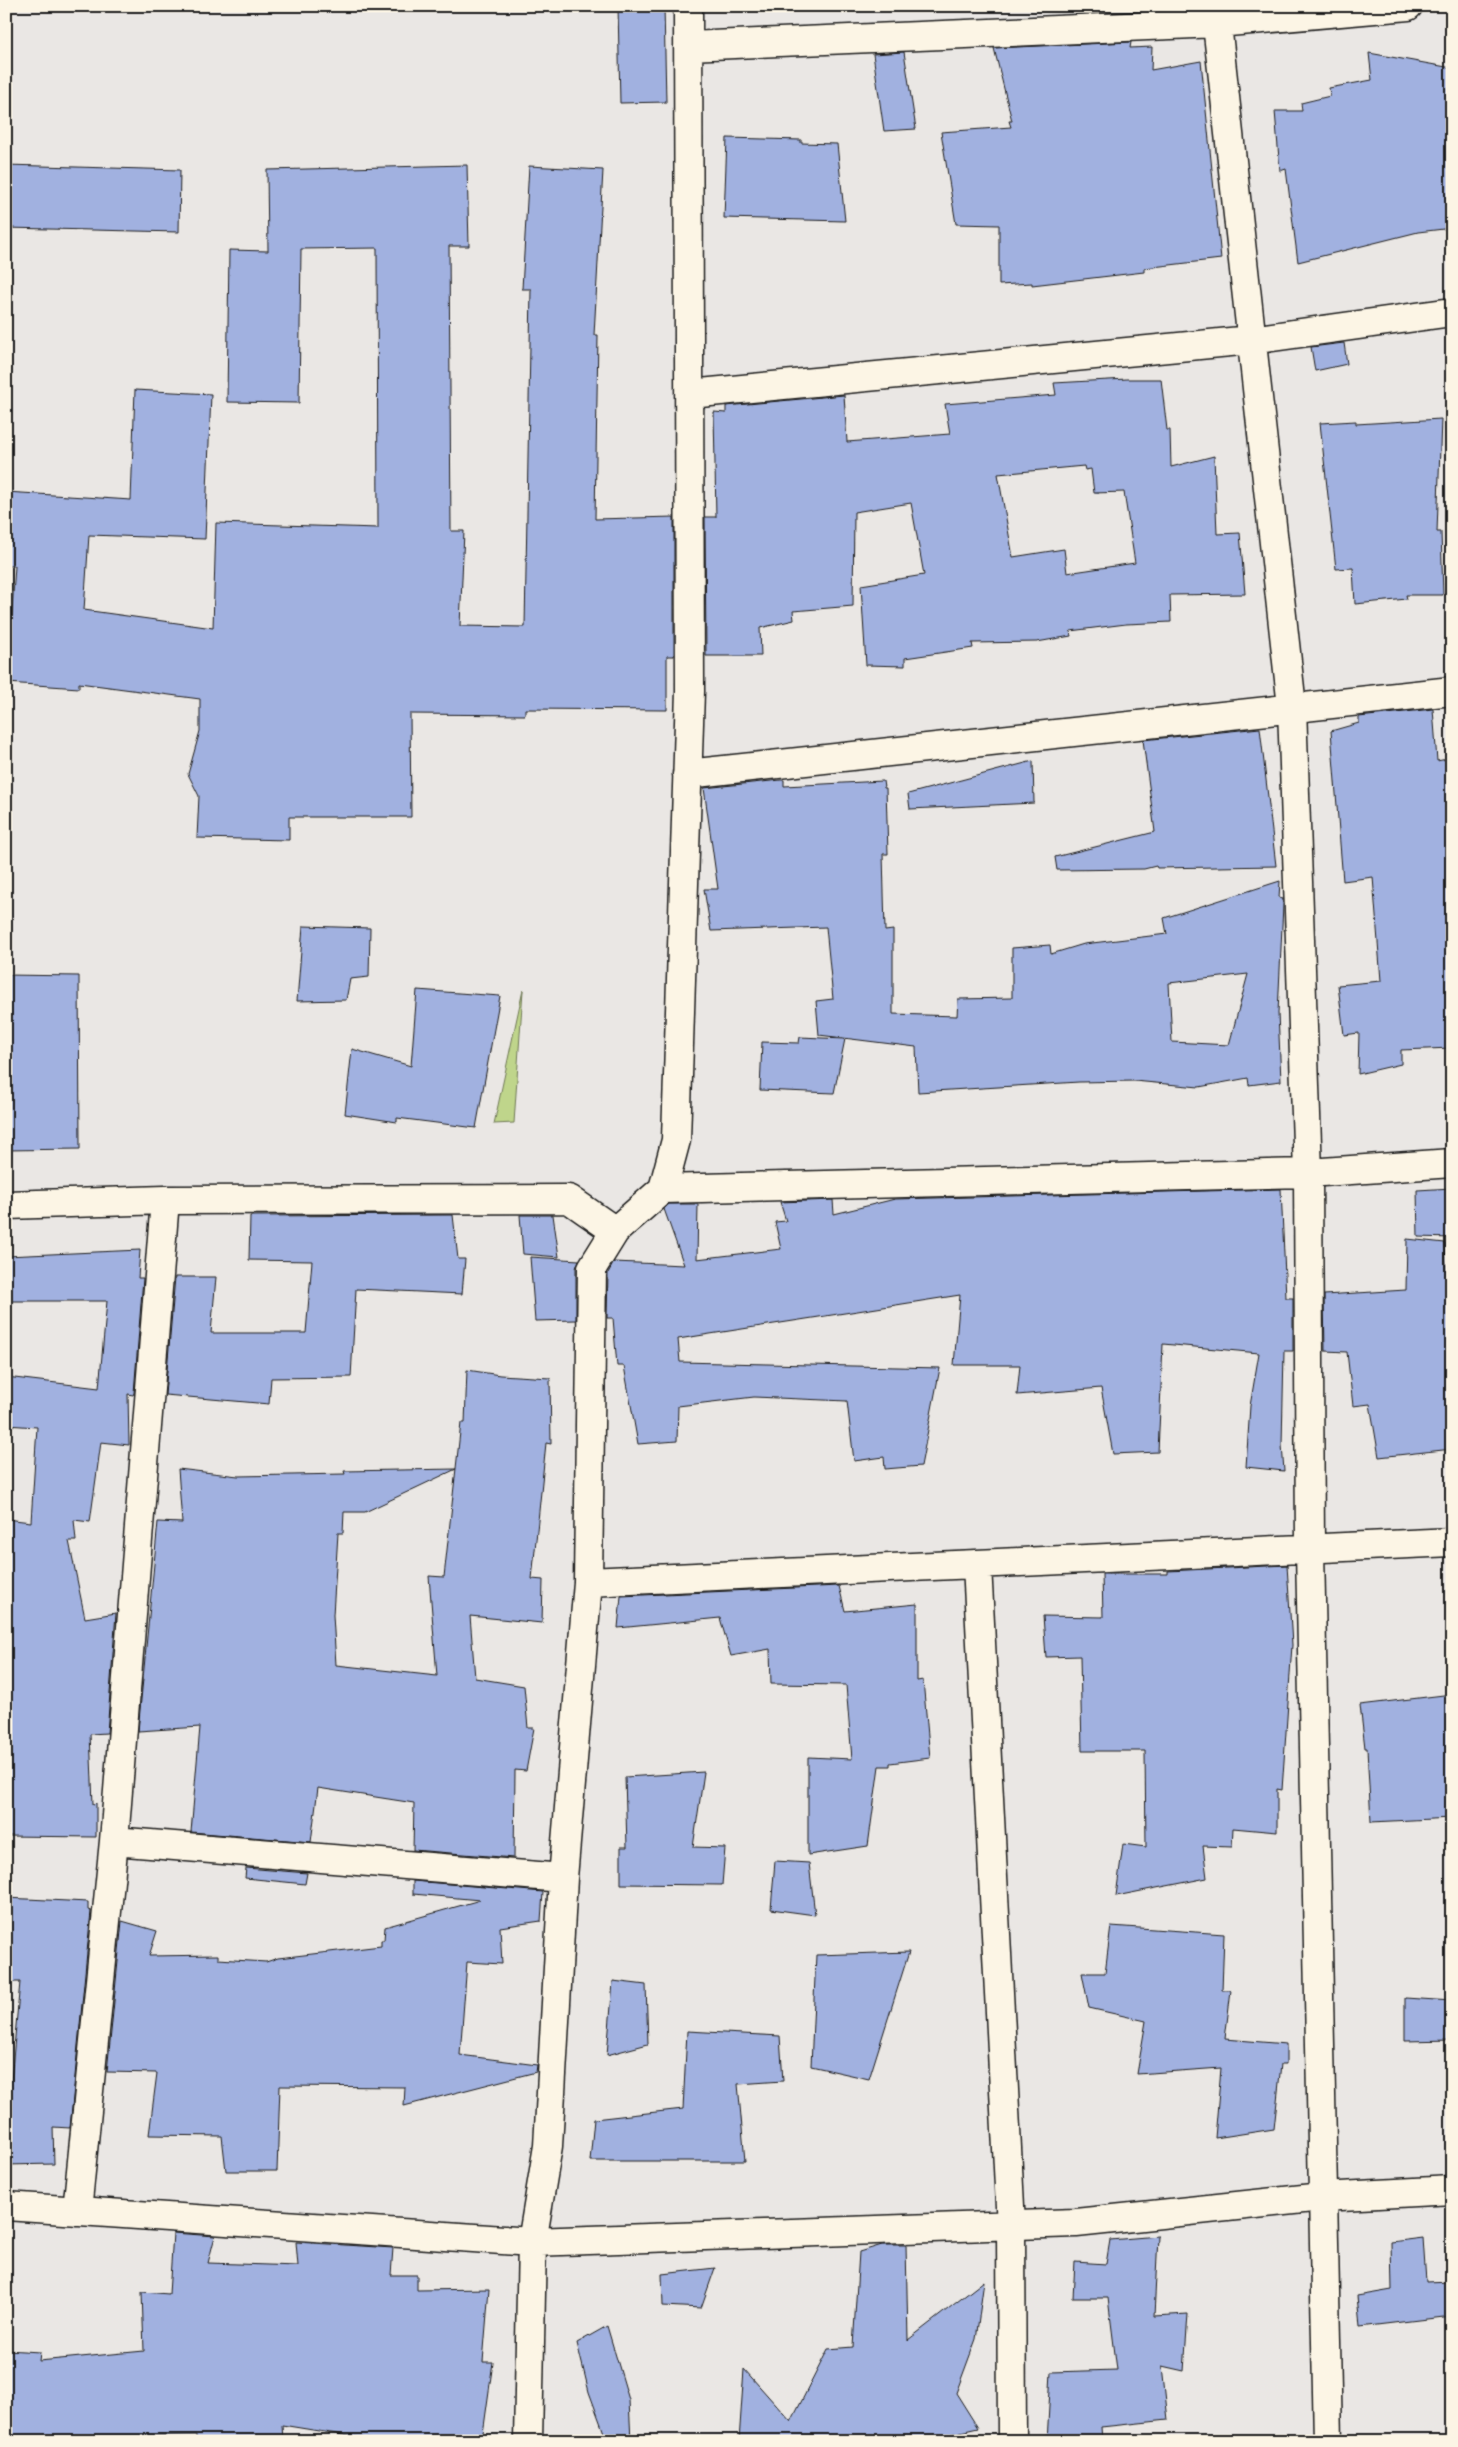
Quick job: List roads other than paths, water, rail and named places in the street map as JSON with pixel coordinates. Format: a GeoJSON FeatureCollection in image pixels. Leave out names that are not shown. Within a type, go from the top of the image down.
{"type":"FeatureCollection","features":[{"type":"Feature","properties":{"kind":"street"},"geometry":{"type":"LineString","coordinates":[[528,2441],[532,2242],[548,2146],[563,1878],[588,1582],[592,1268],[615,1231],[663,1189],[676,1140],[690,681],[688,6]]}},
{"type":"Feature","properties":{"kind":"street"},"geometry":{"type":"LineString","coordinates":[[688,46],[1216,15],[1408,6]]}},
{"type":"Feature","properties":{"kind":"street"},"geometry":{"type":"LineString","coordinates":[[1216,15],[1292,707],[1308,1173],[1310,1550],[1328,2441]]}},
{"type":"Feature","properties":{"kind":"street"},"geometry":{"type":"LineString","coordinates":[[690,394],[1251,340],[1452,312]]}},
{"type":"Feature","properties":{"kind":"street"},"geometry":{"type":"LineString","coordinates":[[686,774],[1452,691]]}},
{"type":"Feature","properties":{"kind":"street"},"geometry":{"type":"LineString","coordinates":[[663,1189],[1308,1173],[1452,1163]]}},
{"type":"Feature","properties":{"kind":"street"},"geometry":{"type":"LineString","coordinates":[[6,1205],[165,1200],[569,1199],[615,1231]]}},
{"type":"Feature","properties":{"kind":"street"},"geometry":{"type":"LineString","coordinates":[[77,2211],[114,1841],[165,1200]]}},
{"type":"Feature","properties":{"kind":"street"},"geometry":{"type":"LineString","coordinates":[[588,1582],[1452,1542]]}},
{"type":"Feature","properties":{"kind":"street"},"geometry":{"type":"LineString","coordinates":[[977,1565],[1011,2226],[1012,2441]]}},
{"type":"Feature","properties":{"kind":"street"},"geometry":{"type":"LineString","coordinates":[[114,1841],[563,1878]]}},
{"type":"Feature","properties":{"kind":"street"},"geometry":{"type":"LineString","coordinates":[[6,2206],[532,2242],[1076,2223],[1322,2197],[1452,2190]]}}]}
